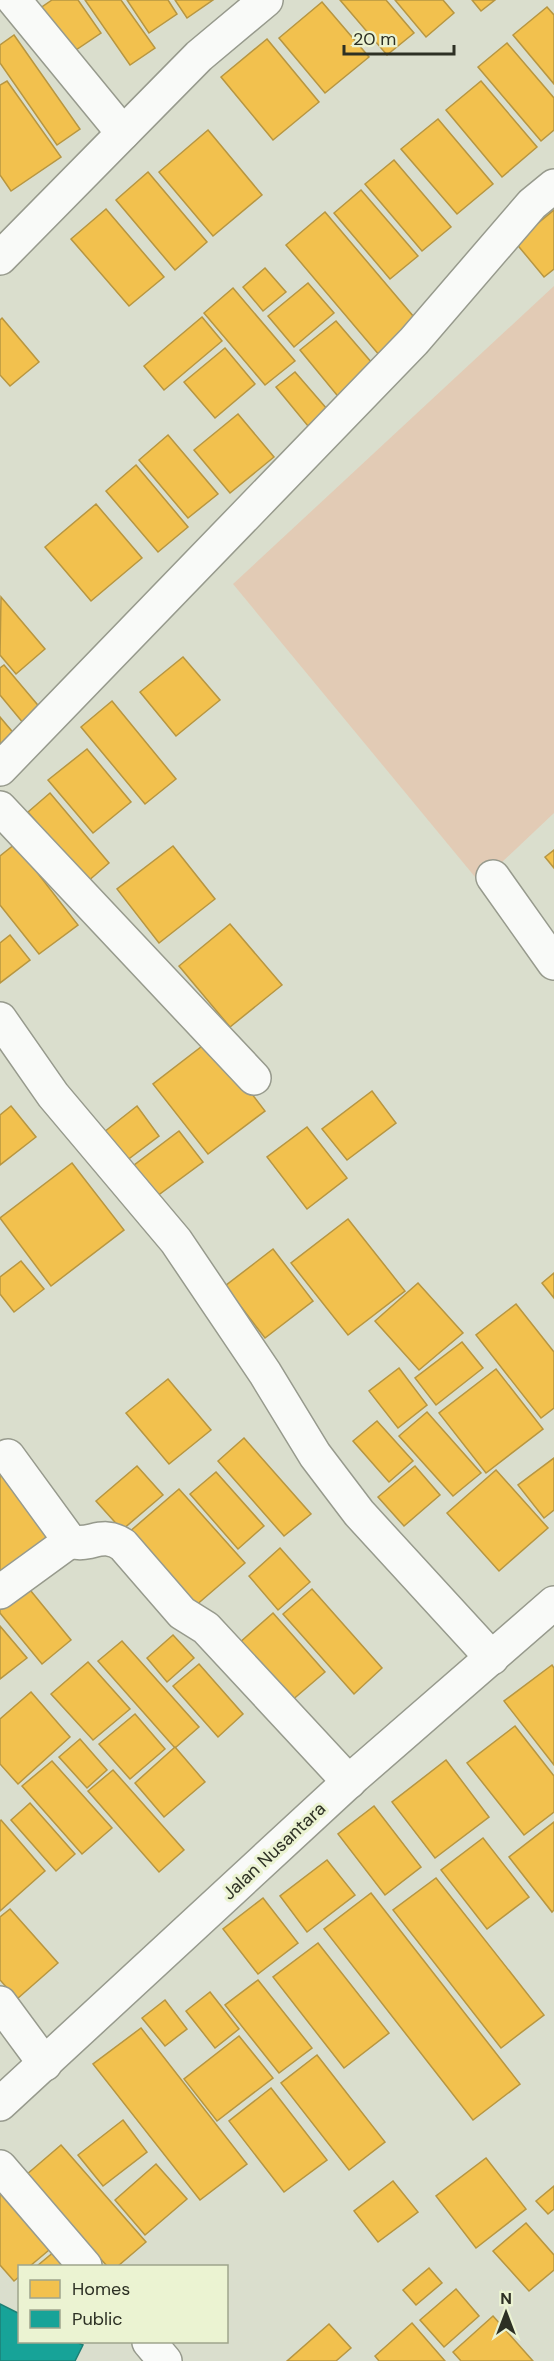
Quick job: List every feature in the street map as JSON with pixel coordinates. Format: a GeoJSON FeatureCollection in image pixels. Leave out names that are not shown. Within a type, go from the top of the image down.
{"type":"FeatureCollection","features":[{"type":"Feature","properties":{"kind":"main road"},"geometry":{"type":"LineString","coordinates":[[14,0],[123,133]]}},
{"type":"Feature","properties":{"kind":"main road"},"geometry":{"type":"LineString","coordinates":[[0,258],[199,56],[254,4]]}},
{"type":"Feature","properties":{"kind":"main road"},"geometry":{"type":"LineString","coordinates":[[0,768],[414,341],[532,204],[554,186]]}},
{"type":"Feature","properties":{"kind":"main road"},"geometry":{"type":"LineString","coordinates":[[0,808],[254,1078]]}},
{"type":"Feature","properties":{"kind":"main road"},"geometry":{"type":"LineString","coordinates":[[494,877],[554,963]]}},
{"type":"Feature","properties":{"kind":"main road"},"geometry":{"type":"LineString","coordinates":[[0,1019],[53,1095],[176,1241],[265,1372],[315,1455],[359,1513],[492,1658]]}},
{"type":"Feature","properties":{"kind":"main road"},"geometry":{"type":"LineString","coordinates":[[8,1456],[70,1541],[78,1544],[105,1538],[114,1539],[123,1545],[182,1612],[206,1628],[349,1782]]}},
{"type":"Feature","properties":{"kind":"main road"},"geometry":{"type":"LineString","coordinates":[[0,1592],[70,1541]]}},
{"type":"Feature","properties":{"kind":"main road","name":"Jalan Nusantara"},"geometry":{"type":"LineString","coordinates":[[0,2104],[349,1782],[554,1604]]}},
{"type":"Feature","properties":{"kind":"main road"},"geometry":{"type":"LineString","coordinates":[[0,2003],[45,2064]]}},
{"type":"Feature","properties":{"kind":"main road"},"geometry":{"type":"LineString","coordinates":[[0,2167],[84,2265]]}},
{"type":"Feature","properties":{"kind":"main road"},"geometry":{"type":"LineString","coordinates":[[150,2343],[165,2361]]}},
{"type":"Feature","properties":{"kind":"shaded area"},"geometry":{"type":"Polygon","coordinates":[[[554,286],[554,813],[480,883],[233,584],[554,286]]]}},
{"type":"Feature","properties":{"kind":"building: Homes"},"geometry":{"type":"Polygon","coordinates":[[[52,0],[78,0],[101,33],[67,56],[36,11],[52,0]]]}},
{"type":"Feature","properties":{"kind":"building: Homes"},"geometry":{"type":"Polygon","coordinates":[[[85,0],[121,0],[155,48],[130,65],[85,0]]]}},
{"type":"Feature","properties":{"kind":"building: Homes"},"geometry":{"type":"Polygon","coordinates":[[[127,0],[168,0],[177,14],[149,33],[127,0]]]}},
{"type":"Feature","properties":{"kind":"building: Homes"},"geometry":{"type":"Polygon","coordinates":[[[175,0],[213,0],[187,18],[175,0]]]}},
{"type":"Feature","properties":{"kind":"building: Homes"},"geometry":{"type":"Polygon","coordinates":[[[340,0],[386,0],[414,33],[387,55],[340,0]]]}},
{"type":"Feature","properties":{"kind":"building: Homes"},"geometry":{"type":"Polygon","coordinates":[[[395,0],[443,0],[454,13],[426,37],[395,0]]]}},
{"type":"Feature","properties":{"kind":"building: Homes"},"geometry":{"type":"Polygon","coordinates":[[[472,0],[495,0],[481,11],[472,0]]]}},
{"type":"Feature","properties":{"kind":"building: Homes"},"geometry":{"type":"Polygon","coordinates":[[[322,2],[369,57],[325,93],[279,38],[322,2]]]}},
{"type":"Feature","properties":{"kind":"building: Homes"},"geometry":{"type":"Polygon","coordinates":[[[547,7],[554,15],[554,84],[513,35],[547,7]]]}},
{"type":"Feature","properties":{"kind":"building: Homes"},"geometry":{"type":"Polygon","coordinates":[[[14,35],[80,129],[57,145],[0,63],[0,45],[14,35]]]}},
{"type":"Feature","properties":{"kind":"building: Homes"},"geometry":{"type":"Polygon","coordinates":[[[267,39],[319,102],[273,140],[221,77],[267,39]]]}},
{"type":"Feature","properties":{"kind":"building: Homes"},"geometry":{"type":"Polygon","coordinates":[[[507,43],[554,98],[554,130],[541,141],[478,67],[507,43]]]}},
{"type":"Feature","properties":{"kind":"building: Homes"},"geometry":{"type":"Polygon","coordinates":[[[7,81],[61,157],[11,191],[0,175],[0,85],[7,81]]]}},
{"type":"Feature","properties":{"kind":"building: Homes"},"geometry":{"type":"Polygon","coordinates":[[[481,81],[537,147],[502,177],[446,110],[481,81]]]}},
{"type":"Feature","properties":{"kind":"building: Homes"},"geometry":{"type":"Polygon","coordinates":[[[438,119],[493,184],[457,214],[401,149],[438,119]]]}},
{"type":"Feature","properties":{"kind":"building: Homes"},"geometry":{"type":"Polygon","coordinates":[[[208,130],[262,195],[213,236],[159,172],[208,130]]]}},
{"type":"Feature","properties":{"kind":"building: Homes"},"geometry":{"type":"Polygon","coordinates":[[[394,160],[451,227],[422,251],[365,184],[394,160]]]}},
{"type":"Feature","properties":{"kind":"building: Homes"},"geometry":{"type":"Polygon","coordinates":[[[148,172],[207,242],[175,270],[116,200],[148,172]]]}},
{"type":"Feature","properties":{"kind":"building: Homes"},"geometry":{"type":"Polygon","coordinates":[[[361,190],[418,256],[390,279],[334,213],[361,190]]]}},
{"type":"Feature","properties":{"kind":"building: Homes"},"geometry":{"type":"Polygon","coordinates":[[[106,209],[164,277],[129,306],[71,239],[106,209]]]}},
{"type":"Feature","properties":{"kind":"building: Homes"},"geometry":{"type":"Polygon","coordinates":[[[554,210],[554,269],[544,277],[515,242],[554,210]]]}},
{"type":"Feature","properties":{"kind":"building: Homes"},"geometry":{"type":"Polygon","coordinates":[[[325,212],[419,323],[380,356],[286,245],[325,212]]]}},
{"type":"Feature","properties":{"kind":"building: Homes"},"geometry":{"type":"Polygon","coordinates":[[[265,268],[286,292],[263,311],[243,287],[265,268]]]}},
{"type":"Feature","properties":{"kind":"building: Homes"},"geometry":{"type":"Polygon","coordinates":[[[308,283],[334,313],[294,347],[268,316],[308,283]]]}},
{"type":"Feature","properties":{"kind":"building: Homes"},"geometry":{"type":"Polygon","coordinates":[[[233,288],[295,361],[265,385],[204,313],[233,288]]]}},
{"type":"Feature","properties":{"kind":"building: Homes"},"geometry":{"type":"Polygon","coordinates":[[[202,317],[222,341],[164,390],[144,366],[202,317]]]}},
{"type":"Feature","properties":{"kind":"building: Homes"},"geometry":{"type":"Polygon","coordinates":[[[2,318],[39,362],[10,386],[0,375],[0,320],[2,318]]]}},
{"type":"Feature","properties":{"kind":"building: Homes"},"geometry":{"type":"Polygon","coordinates":[[[336,321],[378,370],[341,400],[300,350],[336,321]]]}},
{"type":"Feature","properties":{"kind":"building: Homes"},"geometry":{"type":"Polygon","coordinates":[[[225,348],[255,384],[215,418],[184,382],[225,348]]]}},
{"type":"Feature","properties":{"kind":"building: Homes"},"geometry":{"type":"Polygon","coordinates":[[[295,372],[327,409],[308,426],[276,387],[295,372]]]}},
{"type":"Feature","properties":{"kind":"building: Homes"},"geometry":{"type":"Polygon","coordinates":[[[238,414],[274,457],[230,493],[194,450],[238,414]]]}},
{"type":"Feature","properties":{"kind":"building: Homes"},"geometry":{"type":"Polygon","coordinates":[[[168,435],[218,494],[188,518],[139,460],[168,435]]]}},
{"type":"Feature","properties":{"kind":"building: Homes"},"geometry":{"type":"Polygon","coordinates":[[[136,465],[188,527],[158,552],[106,491],[136,465]]]}},
{"type":"Feature","properties":{"kind":"building: Homes"},"geometry":{"type":"Polygon","coordinates":[[[96,504],[142,558],[91,601],[45,547],[96,504]]]}},
{"type":"Feature","properties":{"kind":"building: Homes"},"geometry":{"type":"Polygon","coordinates":[[[1,597],[45,649],[16,674],[0,655],[1,597]]]}},
{"type":"Feature","properties":{"kind":"building: Homes"},"geometry":{"type":"Polygon","coordinates":[[[183,657],[220,700],[176,736],[140,692],[183,657]]]}},
{"type":"Feature","properties":{"kind":"building: Homes"},"geometry":{"type":"Polygon","coordinates":[[[4,665],[42,710],[24,724],[0,695],[0,668],[4,665]]]}},
{"type":"Feature","properties":{"kind":"building: Homes"},"geometry":{"type":"Polygon","coordinates":[[[112,701],[176,779],[145,804],[81,727],[112,701]]]}},
{"type":"Feature","properties":{"kind":"building: Homes"},"geometry":{"type":"Polygon","coordinates":[[[0,717],[16,736],[0,750],[0,717]]]}},
{"type":"Feature","properties":{"kind":"building: Homes"},"geometry":{"type":"Polygon","coordinates":[[[87,749],[131,802],[93,833],[48,780],[87,749]]]}},
{"type":"Feature","properties":{"kind":"building: Homes"},"geometry":{"type":"Polygon","coordinates":[[[50,793],[109,863],[87,882],[28,812],[50,793]]]}},
{"type":"Feature","properties":{"kind":"building: Homes"},"geometry":{"type":"Polygon","coordinates":[[[15,844],[78,925],[39,954],[0,905],[0,856],[15,844]]]}},
{"type":"Feature","properties":{"kind":"building: Homes"},"geometry":{"type":"Polygon","coordinates":[[[173,846],[215,899],[159,943],[117,889],[173,846]]]}},
{"type":"Feature","properties":{"kind":"building: Homes"},"geometry":{"type":"Polygon","coordinates":[[[554,850],[554,868],[545,857],[554,850]]]}},
{"type":"Feature","properties":{"kind":"building: Homes"},"geometry":{"type":"Polygon","coordinates":[[[230,924],[282,985],[230,1027],[179,966],[230,924]]]}},
{"type":"Feature","properties":{"kind":"building: Homes"},"geometry":{"type":"Polygon","coordinates":[[[10,935],[30,960],[0,983],[0,943],[10,935]]]}},
{"type":"Feature","properties":{"kind":"building: Homes"},"geometry":{"type":"Polygon","coordinates":[[[210,1040],[265,1111],[208,1154],[153,1084],[210,1040]]]}},
{"type":"Feature","properties":{"kind":"building: Homes"},"geometry":{"type":"Polygon","coordinates":[[[372,1091],[396,1123],[347,1160],[322,1129],[372,1091]]]}},
{"type":"Feature","properties":{"kind":"building: Homes"},"geometry":{"type":"Polygon","coordinates":[[[11,1106],[36,1137],[0,1165],[0,1115],[11,1106]]]}},
{"type":"Feature","properties":{"kind":"building: Homes"},"geometry":{"type":"Polygon","coordinates":[[[137,1106],[159,1136],[122,1164],[99,1136],[137,1106]]]}},
{"type":"Feature","properties":{"kind":"building: Homes"},"geometry":{"type":"Polygon","coordinates":[[[307,1127],[347,1178],[307,1209],[267,1157],[307,1127]]]}},
{"type":"Feature","properties":{"kind":"building: Homes"},"geometry":{"type":"Polygon","coordinates":[[[179,1131],[203,1162],[149,1202],[125,1172],[179,1131]]]}},
{"type":"Feature","properties":{"kind":"building: Homes"},"geometry":{"type":"Polygon","coordinates":[[[72,1163],[124,1230],[51,1286],[0,1218],[72,1163]]]}},
{"type":"Feature","properties":{"kind":"building: Homes"},"geometry":{"type":"Polygon","coordinates":[[[348,1219],[405,1291],[348,1335],[291,1263],[348,1219]]]}},
{"type":"Feature","properties":{"kind":"building: Homes"},"geometry":{"type":"Polygon","coordinates":[[[273,1249],[313,1301],[265,1338],[225,1286],[273,1249]]]}},
{"type":"Feature","properties":{"kind":"building: Homes"},"geometry":{"type":"Polygon","coordinates":[[[21,1261],[44,1289],[14,1312],[0,1294],[0,1277],[21,1261]]]}},
{"type":"Feature","properties":{"kind":"building: Homes"},"geometry":{"type":"Polygon","coordinates":[[[554,1273],[554,1298],[542,1283],[554,1273]]]}},
{"type":"Feature","properties":{"kind":"building: Homes"},"geometry":{"type":"Polygon","coordinates":[[[418,1283],[463,1333],[419,1370],[375,1321],[418,1283]]]}},
{"type":"Feature","properties":{"kind":"building: Homes"},"geometry":{"type":"Polygon","coordinates":[[[516,1304],[554,1352],[554,1408],[541,1418],[476,1335],[516,1304]]]}},
{"type":"Feature","properties":{"kind":"building: Homes"},"geometry":{"type":"Polygon","coordinates":[[[462,1342],[483,1368],[436,1405],[415,1378],[462,1342]]]}},
{"type":"Feature","properties":{"kind":"building: Homes"},"geometry":{"type":"Polygon","coordinates":[[[399,1368],[427,1405],[398,1428],[369,1391],[399,1368]]]}},
{"type":"Feature","properties":{"kind":"building: Homes"},"geometry":{"type":"Polygon","coordinates":[[[496,1369],[543,1429],[486,1473],[439,1413],[496,1369]]]}},
{"type":"Feature","properties":{"kind":"building: Homes"},"geometry":{"type":"Polygon","coordinates":[[[168,1379],[211,1430],[169,1464],[126,1413],[168,1379]]]}},
{"type":"Feature","properties":{"kind":"building: Homes"},"geometry":{"type":"Polygon","coordinates":[[[427,1412],[481,1473],[453,1496],[399,1436],[427,1412]]]}},
{"type":"Feature","properties":{"kind":"building: Homes"},"geometry":{"type":"Polygon","coordinates":[[[377,1421],[413,1461],[389,1482],[353,1441],[377,1421]]]}},
{"type":"Feature","properties":{"kind":"building: Homes"},"geometry":{"type":"Polygon","coordinates":[[[244,1438],[311,1514],[284,1536],[218,1461],[244,1438]]]}},
{"type":"Feature","properties":{"kind":"building: Homes"},"geometry":{"type":"Polygon","coordinates":[[[554,1458],[554,1510],[544,1518],[518,1485],[554,1458]]]}},
{"type":"Feature","properties":{"kind":"building: Homes"},"geometry":{"type":"Polygon","coordinates":[[[137,1466],[163,1495],[122,1530],[96,1501],[137,1466]]]}},
{"type":"Feature","properties":{"kind":"building: Homes"},"geometry":{"type":"Polygon","coordinates":[[[415,1466],[440,1495],[404,1526],[378,1497],[415,1466]]]}},
{"type":"Feature","properties":{"kind":"building: Homes"},"geometry":{"type":"Polygon","coordinates":[[[0,1468],[57,1536],[0,1583],[0,1468]]]}},
{"type":"Feature","properties":{"kind":"building: Homes"},"geometry":{"type":"Polygon","coordinates":[[[496,1470],[548,1528],[499,1571],[447,1513],[496,1470]]]}},
{"type":"Feature","properties":{"kind":"building: Homes"},"geometry":{"type":"Polygon","coordinates":[[[216,1472],[264,1526],[238,1549],[190,1494],[216,1472]]]}},
{"type":"Feature","properties":{"kind":"building: Homes"},"geometry":{"type":"Polygon","coordinates":[[[179,1489],[245,1563],[194,1607],[128,1533],[179,1489]]]}},
{"type":"Feature","properties":{"kind":"building: Homes"},"geometry":{"type":"Polygon","coordinates":[[[280,1548],[310,1582],[278,1610],[249,1576],[280,1548]]]}},
{"type":"Feature","properties":{"kind":"building: Homes"},"geometry":{"type":"Polygon","coordinates":[[[26,1585],[71,1640],[42,1664],[0,1613],[0,1605],[26,1585]]]}},
{"type":"Feature","properties":{"kind":"building: Homes"},"geometry":{"type":"Polygon","coordinates":[[[312,1589],[382,1668],[354,1694],[283,1614],[312,1589]]]}},
{"type":"Feature","properties":{"kind":"building: Homes"},"geometry":{"type":"Polygon","coordinates":[[[273,1613],[325,1672],[290,1702],[238,1644],[273,1613]]]}},
{"type":"Feature","properties":{"kind":"building: Homes"},"geometry":{"type":"Polygon","coordinates":[[[0,1626],[27,1658],[0,1679],[0,1626]]]}},
{"type":"Feature","properties":{"kind":"building: Homes"},"geometry":{"type":"Polygon","coordinates":[[[173,1635],[194,1658],[167,1682],[147,1658],[173,1635]]]}},
{"type":"Feature","properties":{"kind":"building: Homes"},"geometry":{"type":"Polygon","coordinates":[[[122,1641],[199,1727],[175,1748],[98,1661],[122,1641]]]}},
{"type":"Feature","properties":{"kind":"building: Homes"},"geometry":{"type":"Polygon","coordinates":[[[88,1662],[130,1709],[93,1740],[51,1694],[88,1662]]]}},
{"type":"Feature","properties":{"kind":"building: Homes"},"geometry":{"type":"Polygon","coordinates":[[[199,1664],[243,1714],[218,1737],[173,1686],[199,1664]]]}},
{"type":"Feature","properties":{"kind":"building: Homes"},"geometry":{"type":"Polygon","coordinates":[[[552,1665],[554,1668],[554,1765],[504,1701],[552,1665]]]}},
{"type":"Feature","properties":{"kind":"building: Homes"},"geometry":{"type":"Polygon","coordinates":[[[31,1692],[70,1737],[18,1784],[0,1764],[0,1719],[31,1692]]]}},
{"type":"Feature","properties":{"kind":"building: Homes"},"geometry":{"type":"Polygon","coordinates":[[[135,1714],[165,1749],[130,1779],[99,1744],[135,1714]]]}},
{"type":"Feature","properties":{"kind":"building: Homes"},"geometry":{"type":"Polygon","coordinates":[[[515,1726],[554,1776],[554,1812],[524,1835],[467,1763],[515,1726]]]}},
{"type":"Feature","properties":{"kind":"building: Homes"},"geometry":{"type":"Polygon","coordinates":[[[80,1739],[107,1770],[87,1788],[59,1757],[80,1739]]]}},
{"type":"Feature","properties":{"kind":"building: Homes"},"geometry":{"type":"Polygon","coordinates":[[[175,1747],[205,1782],[164,1817],[135,1783],[175,1747]]]}},
{"type":"Feature","properties":{"kind":"building: Homes"},"geometry":{"type":"Polygon","coordinates":[[[446,1760],[489,1817],[435,1858],[392,1802],[446,1760]]]}},
{"type":"Feature","properties":{"kind":"building: Homes"},"geometry":{"type":"Polygon","coordinates":[[[52,1761],[112,1828],[82,1854],[22,1786],[52,1761]]]}},
{"type":"Feature","properties":{"kind":"building: Homes"},"geometry":{"type":"Polygon","coordinates":[[[113,1770],[184,1850],[159,1872],[88,1791],[113,1770]]]}},
{"type":"Feature","properties":{"kind":"building: Homes"},"geometry":{"type":"Polygon","coordinates":[[[30,1803],[75,1854],[56,1871],[11,1820],[30,1803]]]}},
{"type":"Feature","properties":{"kind":"building: Homes"},"geometry":{"type":"Polygon","coordinates":[[[374,1806],[421,1867],[385,1895],[338,1834],[374,1806]]]}},
{"type":"Feature","properties":{"kind":"building: Homes"},"geometry":{"type":"Polygon","coordinates":[[[0,1821],[45,1871],[0,1911],[0,1821]]]}},
{"type":"Feature","properties":{"kind":"building: Homes"},"geometry":{"type":"Polygon","coordinates":[[[554,1822],[554,1910],[552,1912],[509,1857],[554,1822]]]}},
{"type":"Feature","properties":{"kind":"building: Homes"},"geometry":{"type":"Polygon","coordinates":[[[483,1838],[529,1897],[487,1929],[441,1870],[483,1838]]]}},
{"type":"Feature","properties":{"kind":"building: Homes"},"geometry":{"type":"Polygon","coordinates":[[[327,1860],[355,1895],[307,1932],[280,1896],[327,1860]]]}},
{"type":"Feature","properties":{"kind":"building: Homes"},"geometry":{"type":"Polygon","coordinates":[[[436,1878],[544,2015],[501,2048],[393,1910],[436,1878]]]}},
{"type":"Feature","properties":{"kind":"building: Homes"},"geometry":{"type":"Polygon","coordinates":[[[371,1893],[520,2084],[473,2120],[324,1929],[371,1893]]]}},
{"type":"Feature","properties":{"kind":"building: Homes"},"geometry":{"type":"Polygon","coordinates":[[[263,1898],[298,1943],[258,1974],[223,1929],[263,1898]]]}},
{"type":"Feature","properties":{"kind":"building: Homes"},"geometry":{"type":"Polygon","coordinates":[[[10,1909],[58,1963],[17,1999],[0,1980],[0,1917],[10,1909]]]}},
{"type":"Feature","properties":{"kind":"building: Homes"},"geometry":{"type":"Polygon","coordinates":[[[318,1943],[389,2033],[344,2068],[273,1977],[318,1943]]]}},
{"type":"Feature","properties":{"kind":"building: Homes"},"geometry":{"type":"Polygon","coordinates":[[[258,1980],[312,2048],[279,2073],[225,2005],[258,1980]]]}},
{"type":"Feature","properties":{"kind":"building: Homes"},"geometry":{"type":"Polygon","coordinates":[[[210,1992],[239,2029],[215,2048],[186,2011],[210,1992]]]}},
{"type":"Feature","properties":{"kind":"building: Homes"},"geometry":{"type":"Polygon","coordinates":[[[165,2000],[187,2029],[165,2046],[142,2018],[165,2000]]]}},
{"type":"Feature","properties":{"kind":"building: Homes"},"geometry":{"type":"Polygon","coordinates":[[[141,2028],[247,2164],[200,2200],[93,2064],[141,2028]]]}},
{"type":"Feature","properties":{"kind":"building: Homes"},"geometry":{"type":"Polygon","coordinates":[[[239,2036],[273,2078],[217,2121],[184,2079],[239,2036]]]}},
{"type":"Feature","properties":{"kind":"building: Homes"},"geometry":{"type":"Polygon","coordinates":[[[317,2055],[385,2142],[349,2170],[281,2083],[317,2055]]]}},
{"type":"Feature","properties":{"kind":"building: Homes"},"geometry":{"type":"Polygon","coordinates":[[[271,2088],[327,2160],[284,2192],[229,2121],[271,2088]]]}},
{"type":"Feature","properties":{"kind":"building: Homes"},"geometry":{"type":"Polygon","coordinates":[[[123,2120],[147,2152],[103,2186],[78,2155],[123,2120]]]}},
{"type":"Feature","properties":{"kind":"building: Homes"},"geometry":{"type":"Polygon","coordinates":[[[61,2145],[146,2242],[119,2265],[106,2265],[26,2175],[61,2145]]]}},
{"type":"Feature","properties":{"kind":"building: Homes"},"geometry":{"type":"Polygon","coordinates":[[[486,2158],[526,2209],[476,2248],[436,2196],[486,2158]]]}},
{"type":"Feature","properties":{"kind":"building: Homes"},"geometry":{"type":"Polygon","coordinates":[[[156,2164],[187,2199],[145,2235],[115,2200],[156,2164]]]}},
{"type":"Feature","properties":{"kind":"building: Homes"},"geometry":{"type":"Polygon","coordinates":[[[393,2181],[418,2212],[378,2242],[354,2211],[393,2181]]]}},
{"type":"Feature","properties":{"kind":"building: Homes"},"geometry":{"type":"Polygon","coordinates":[[[0,2184],[55,2245],[31,2265],[18,2265],[18,2278],[14,2281],[0,2265],[0,2184]]]}},
{"type":"Feature","properties":{"kind":"building: Homes"},"geometry":{"type":"Polygon","coordinates":[[[554,2186],[554,2209],[548,2214],[536,2201],[554,2186]]]}},
{"type":"Feature","properties":{"kind":"building: Homes"},"geometry":{"type":"Polygon","coordinates":[[[526,2223],[554,2255],[554,2270],[529,2291],[493,2251],[526,2223]]]}},
{"type":"Feature","properties":{"kind":"building: Homes"},"geometry":{"type":"Polygon","coordinates":[[[61,2246],[78,2265],[38,2265],[61,2246]]]}},
{"type":"Feature","properties":{"kind":"building: Homes"},"geometry":{"type":"Polygon","coordinates":[[[429,2268],[442,2283],[416,2305],[403,2290],[429,2268]]]}},
{"type":"Feature","properties":{"kind":"building: Homes"},"geometry":{"type":"Polygon","coordinates":[[[456,2289],[479,2316],[444,2347],[420,2320],[456,2289]]]}},
{"type":"Feature","properties":{"kind":"building: Homes"},"geometry":{"type":"Polygon","coordinates":[[[493,2316],[533,2361],[461,2361],[453,2352],[493,2316]]]}},
{"type":"Feature","properties":{"kind":"building: Homes"},"geometry":{"type":"Polygon","coordinates":[[[412,2323],[445,2361],[379,2361],[375,2356],[412,2323]]]}},
{"type":"Feature","properties":{"kind":"building: Homes"},"geometry":{"type":"Polygon","coordinates":[[[329,2324],[351,2348],[336,2361],[287,2361],[329,2324]]]}},
{"type":"Feature","properties":{"kind":"building: Public"},"geometry":{"type":"Polygon","coordinates":[[[0,2304],[18,2313],[18,2343],[78,2343],[83,2345],[75,2361],[0,2361],[0,2304]]]}}]}
